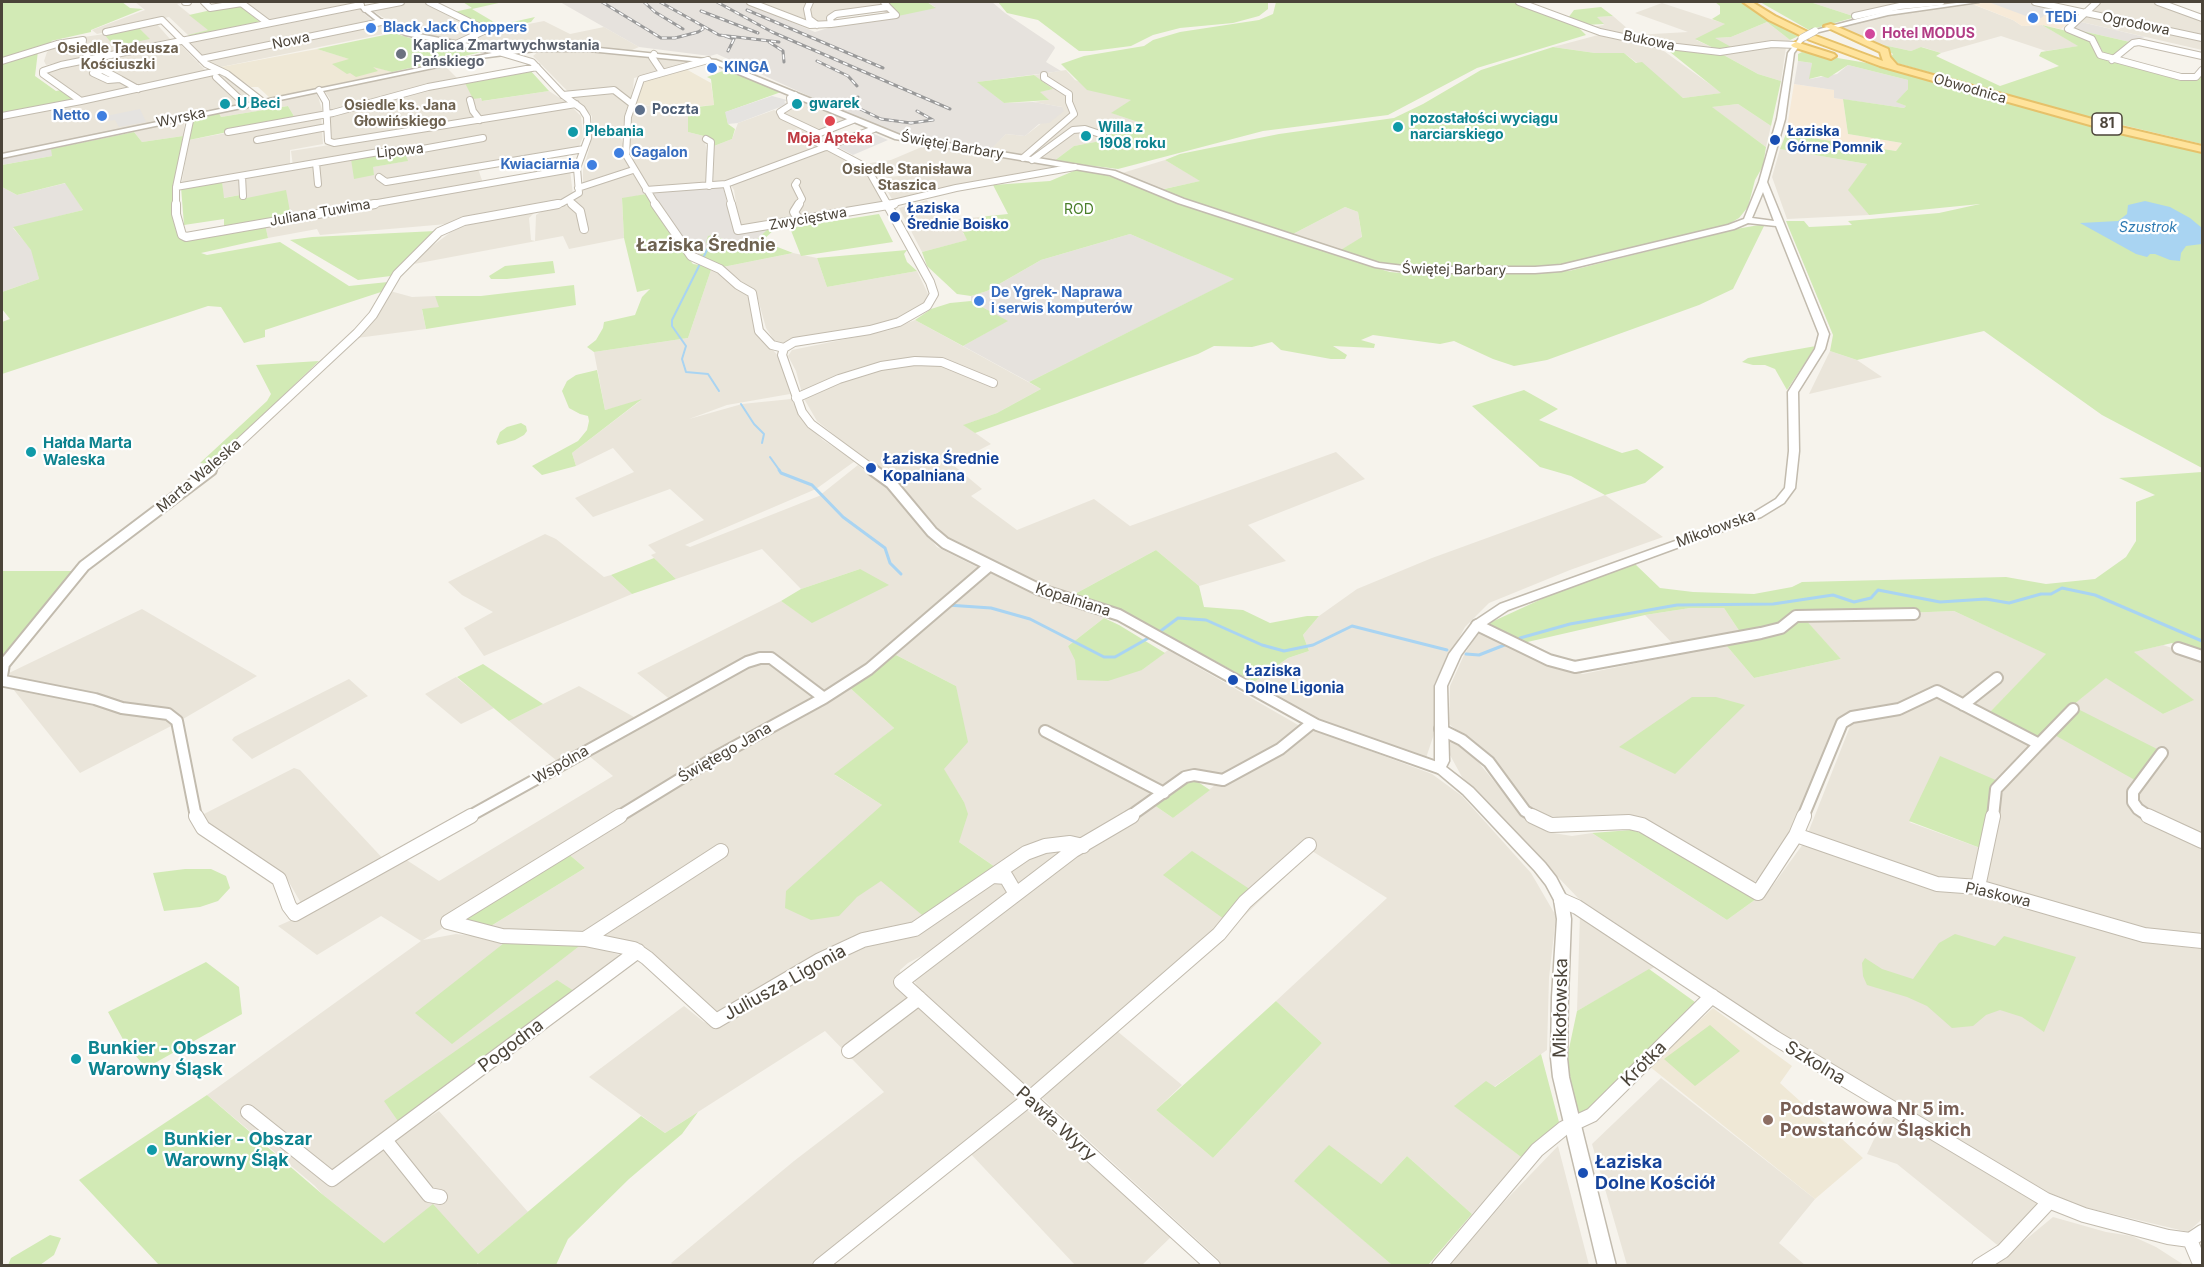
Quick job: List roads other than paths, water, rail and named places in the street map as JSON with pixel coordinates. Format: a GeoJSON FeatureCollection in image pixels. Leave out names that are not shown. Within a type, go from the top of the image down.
{"type":"FeatureCollection","features":[{"type":"Feature","properties":{"kind":"main road"},"geometry":{"type":"LineString","coordinates":[[1747,2],[1791,28],[1849,56]]}},
{"type":"Feature","properties":{"kind":"main road","name":"Obwodnica"},"geometry":{"type":"LineString","coordinates":[[1755,2],[1814,35],[1866,55],[2109,128],[2202,148]]}},
{"type":"Feature","properties":{"kind":"main road"},"geometry":{"type":"LineString","coordinates":[[1797,43],[1820,52],[1887,61],[1887,53],[1828,26]]}},
{"type":"Feature","properties":{"kind":"main road"},"geometry":{"type":"LineString","coordinates":[[1815,31],[1841,33]]}},
{"type":"Feature","properties":{"kind":"street"},"geometry":{"type":"LineString","coordinates":[[204,2],[210,8],[241,2],[268,23]]}},
{"type":"Feature","properties":{"kind":"street"},"geometry":{"type":"LineString","coordinates":[[81,101],[43,75],[43,72],[89,59],[268,23],[361,5],[401,2]]}},
{"type":"Feature","properties":{"kind":"street"},"geometry":{"type":"LineString","coordinates":[[429,2],[486,30],[456,44]]}},
{"type":"Feature","properties":{"kind":"street"},"geometry":{"type":"LineString","coordinates":[[750,2],[804,24],[831,24],[896,15],[886,4],[836,14],[830,18],[831,24]]}},
{"type":"Feature","properties":{"kind":"street"},"geometry":{"type":"LineString","coordinates":[[810,2],[807,9],[808,19],[817,25]]}},
{"type":"Feature","properties":{"kind":"street","name":"Bukowa"},"geometry":{"type":"LineString","coordinates":[[1519,2],[1600,32],[1660,45],[1720,52],[1797,43]]}},
{"type":"Feature","properties":{"kind":"street"},"geometry":{"type":"LineString","coordinates":[[1855,16],[1900,6],[1941,2]]}},
{"type":"Feature","properties":{"kind":"street"},"geometry":{"type":"LineString","coordinates":[[1781,224],[1747,220],[1762,182],[1781,119],[1791,53],[1797,43],[1815,31],[1828,26],[1904,10],[1976,2]]}},
{"type":"Feature","properties":{"kind":"street","name":"Ogrodowa"},"geometry":{"type":"LineString","coordinates":[[2035,2],[2202,38]]}},
{"type":"Feature","properties":{"kind":"street"},"geometry":{"type":"LineString","coordinates":[[2097,2],[2068,29],[2092,39],[2100,55],[2181,77],[2196,77],[2202,70]]}},
{"type":"Feature","properties":{"kind":"street"},"geometry":{"type":"LineString","coordinates":[[2158,2],[2202,18]]}},
{"type":"Feature","properties":{"kind":"street"},"geometry":{"type":"LineString","coordinates":[[361,5],[381,22],[407,34],[502,52]]}},
{"type":"Feature","properties":{"kind":"street"},"geometry":{"type":"LineString","coordinates":[[106,32],[162,20],[246,105]]}},
{"type":"Feature","properties":{"kind":"street","name":"Nowa"},"geometry":{"type":"LineString","coordinates":[[201,59],[381,22]]}},
{"type":"Feature","properties":{"kind":"street"},"geometry":{"type":"LineString","coordinates":[[83,41],[82,46],[89,59]]}},
{"type":"Feature","properties":{"kind":"street"},"geometry":{"type":"LineString","coordinates":[[2,61],[55,43],[83,41]]}},
{"type":"Feature","properties":{"kind":"street"},"geometry":{"type":"LineString","coordinates":[[69,47],[83,41]]}},
{"type":"Feature","properties":{"kind":"street"},"geometry":{"type":"LineString","coordinates":[[2112,60],[2133,43],[2139,42],[2202,56]]}},
{"type":"Feature","properties":{"kind":"street"},"geometry":{"type":"LineString","coordinates":[[55,43],[56,53]]}},
{"type":"Feature","properties":{"kind":"street"},"geometry":{"type":"LineString","coordinates":[[468,46],[486,51],[489,53],[487,55]]}},
{"type":"Feature","properties":{"kind":"street","name":"Świętej Barbary"},"geometry":{"type":"LineString","coordinates":[[502,52],[518,53],[571,48],[708,60],[874,129],[914,141],[1124,177],[1181,201],[1378,265],[1412,270],[1561,268],[1731,227],[1747,220]]}},
{"type":"Feature","properties":{"kind":"street","name":"Wyrska"},"geometry":{"type":"LineString","coordinates":[[2,156],[502,52]]}},
{"type":"Feature","properties":{"kind":"street"},"geometry":{"type":"LineString","coordinates":[[518,53],[529,60],[582,109],[589,126],[577,168],[579,193],[569,201],[580,211],[584,229]]}},
{"type":"Feature","properties":{"kind":"street"},"geometry":{"type":"LineString","coordinates":[[653,55],[662,72]]}},
{"type":"Feature","properties":{"kind":"street"},"geometry":{"type":"LineString","coordinates":[[708,60],[640,79],[632,104],[625,141],[627,155],[633,170],[674,234],[701,262],[720,269],[738,285],[752,293],[759,331],[772,345],[784,348],[794,342],[886,326],[913,316],[933,299],[934,294],[930,282],[866,169],[851,158],[812,140],[818,133],[853,120]]}},
{"type":"Feature","properties":{"kind":"street"},"geometry":{"type":"LineString","coordinates":[[228,132],[372,104],[428,87],[537,67]]}},
{"type":"Feature","properties":{"kind":"street"},"geometry":{"type":"LineString","coordinates":[[2,116],[217,74],[227,74],[263,102]]}},
{"type":"Feature","properties":{"kind":"street","name":"Świętej Barbary"},"geometry":{"type":"LineString","coordinates":[[1023,158],[1074,114],[1069,102],[1069,94],[1044,78],[1044,75]]}},
{"type":"Feature","properties":{"kind":"street"},"geometry":{"type":"LineString","coordinates":[[121,80],[138,89]]}},
{"type":"Feature","properties":{"kind":"street"},"geometry":{"type":"LineString","coordinates":[[319,90],[326,102],[328,141],[334,143],[576,104]]}},
{"type":"Feature","properties":{"kind":"street"},"geometry":{"type":"LineString","coordinates":[[567,95],[614,90],[632,104]]}},
{"type":"Feature","properties":{"kind":"street"},"geometry":{"type":"LineString","coordinates":[[795,95],[790,98],[791,105],[780,112],[782,116],[818,133]]}},
{"type":"Feature","properties":{"kind":"street"},"geometry":{"type":"LineString","coordinates":[[470,100],[473,111],[480,120]]}},
{"type":"Feature","properties":{"kind":"street"},"geometry":{"type":"LineString","coordinates":[[2,123],[42,115],[43,108]]}},
{"type":"Feature","properties":{"kind":"street","name":"Juliana Tuwima"},"geometry":{"type":"LineString","coordinates":[[191,116],[176,187],[176,214],[182,235],[186,237],[577,168]]}},
{"type":"Feature","properties":{"kind":"street"},"geometry":{"type":"LineString","coordinates":[[257,140],[327,127]]}},
{"type":"Feature","properties":{"kind":"street"},"geometry":{"type":"LineString","coordinates":[[646,190],[726,184],[874,129]]}},
{"type":"Feature","properties":{"kind":"street"},"geometry":{"type":"LineString","coordinates":[[1032,160],[1073,130],[1085,129],[1103,135]]}},
{"type":"Feature","properties":{"kind":"street","name":"Lipowa"},"geometry":{"type":"LineString","coordinates":[[176,187],[379,152],[406,152],[483,138]]}},
{"type":"Feature","properties":{"kind":"street"},"geometry":{"type":"LineString","coordinates":[[706,139],[711,142],[709,186]]}},
{"type":"Feature","properties":{"kind":"street"},"geometry":{"type":"LineString","coordinates":[[379,152],[405,148]]}},
{"type":"Feature","properties":{"kind":"street"},"geometry":{"type":"LineString","coordinates":[[379,177],[386,182],[584,149]]}},
{"type":"Feature","properties":{"kind":"street"},"geometry":{"type":"LineString","coordinates":[[316,163],[318,184]]}},
{"type":"Feature","properties":{"kind":"street"},"geometry":{"type":"LineString","coordinates":[[1052,163],[1057,167],[1056,171]]}},
{"type":"Feature","properties":{"kind":"street","name":"Zwycięstwa"},"geometry":{"type":"LineString","coordinates":[[726,184],[738,230],[888,205],[956,188],[1076,167]]}},
{"type":"Feature","properties":{"kind":"street"},"geometry":{"type":"LineString","coordinates":[[578,188],[633,170]]}},
{"type":"Feature","properties":{"kind":"street"},"geometry":{"type":"LineString","coordinates":[[242,176],[243,196]]}},
{"type":"Feature","properties":{"kind":"street"},"geometry":{"type":"LineString","coordinates":[[797,182],[795,185],[802,199],[794,212],[799,220]]}},
{"type":"Feature","properties":{"kind":"street","name":"Mikołowska"},"geometry":{"type":"LineString","coordinates":[[1607,1266],[1572,1126],[1559,1058],[1564,919],[1561,900],[1540,867],[1459,783],[1439,768],[1442,761],[1441,686],[1455,654],[1477,625],[1490,615],[1515,603],[1757,514],[1770,508],[1786,495],[1790,488],[1794,451],[1793,392],[1820,349],[1824,334],[1762,182]]}},
{"type":"Feature","properties":{"kind":"street","name":"Marta Waleska"},"geometry":{"type":"LineString","coordinates":[[295,914],[289,906],[279,879],[203,828],[197,821],[177,721],[168,714],[122,708],[95,699],[4,681],[2,677],[4,664],[84,566],[202,476],[357,333],[373,315],[397,274],[439,232],[455,224],[569,201]]}},
{"type":"Feature","properties":{"kind":"street","name":"Kopalniana"},"geometry":{"type":"LineString","coordinates":[[784,348],[782,355],[796,398],[811,424],[891,483],[938,538],[989,566],[1047,593],[1103,609],[1144,629],[1312,723],[1439,768]]}},
{"type":"Feature","properties":{"kind":"street"},"geometry":{"type":"LineString","coordinates":[[796,398],[849,376],[881,366],[915,361],[942,362],[993,383]]}},
{"type":"Feature","properties":{"kind":"street","name":"Świętego Jana"},"geometry":{"type":"LineString","coordinates":[[448,922],[716,757],[824,698],[869,669],[989,566]]}},
{"type":"Feature","properties":{"kind":"street"},"geometry":{"type":"LineString","coordinates":[[1477,625],[1549,660],[1575,667],[1761,633],[1781,628],[1796,616],[1914,614]]}},
{"type":"Feature","properties":{"kind":"street"},"geometry":{"type":"LineString","coordinates":[[2178,648],[2202,656]]}},
{"type":"Feature","properties":{"kind":"street","name":"Wspólna"},"geometry":{"type":"LineString","coordinates":[[295,914],[747,662],[760,658],[771,658],[824,698]]}},
{"type":"Feature","properties":{"kind":"street"},"geometry":{"type":"LineString","coordinates":[[1963,705],[1997,678]]}},
{"type":"Feature","properties":{"kind":"street"},"geometry":{"type":"LineString","coordinates":[[1440,729],[1462,740],[1489,762],[1525,811],[1537,819],[1551,825],[1629,822],[1642,825],[1758,893],[1796,836],[1842,723],[1852,717],[1899,709],[1937,691],[2039,744]]}},
{"type":"Feature","properties":{"kind":"street"},"geometry":{"type":"LineString","coordinates":[[1978,887],[1995,808],[1996,789],[2073,709]]}},
{"type":"Feature","properties":{"kind":"street"},"geometry":{"type":"LineString","coordinates":[[993,876],[1006,877],[1016,894],[1076,844],[1140,812],[1185,777],[1194,775],[1224,780],[1280,749],[1312,723]]}},
{"type":"Feature","properties":{"kind":"street"},"geometry":{"type":"LineString","coordinates":[[1045,731],[1164,793]]}},
{"type":"Feature","properties":{"kind":"street"},"geometry":{"type":"LineString","coordinates":[[2162,753],[2133,792],[2133,802],[2138,809],[2154,820],[2202,841]]}},
{"type":"Feature","properties":{"kind":"street","name":"Piaskowa"},"geometry":{"type":"LineString","coordinates":[[1796,836],[1937,884],[1978,887],[2144,935],[2202,942]]}},
{"type":"Feature","properties":{"kind":"street"},"geometry":{"type":"LineString","coordinates":[[993,876],[1026,853],[1045,846],[1076,844]]}},
{"type":"Feature","properties":{"kind":"street"},"geometry":{"type":"LineString","coordinates":[[820,1266],[1029,1099],[1219,934],[1245,902],[1309,845]]}},
{"type":"Feature","properties":{"kind":"street"},"geometry":{"type":"LineString","coordinates":[[585,939],[721,851]]}},
{"type":"Feature","properties":{"kind":"street","name":"Juliusza Ligonia"},"geometry":{"type":"LineString","coordinates":[[448,922],[502,936],[585,939],[638,951],[716,1021],[820,960],[863,940],[915,929],[993,876]]}},
{"type":"Feature","properties":{"kind":"street","name":"Pawła Wyry"},"geometry":{"type":"LineString","coordinates":[[1016,894],[901,982],[1213,1266]]}},
{"type":"Feature","properties":{"kind":"street","name":"Szkolna"},"geometry":{"type":"LineString","coordinates":[[1561,900],[1577,907],[1809,1059],[2049,1202],[2084,1215],[2168,1237],[2196,1236],[2201,1266]]}},
{"type":"Feature","properties":{"kind":"street","name":"Pogodna"},"geometry":{"type":"LineString","coordinates":[[248,1112],[332,1179],[638,951]]}},
{"type":"Feature","properties":{"kind":"street","name":"Krótka"},"geometry":{"type":"LineString","coordinates":[[1439,1266],[1519,1169],[1554,1134],[1592,1115],[1712,996]]}},
{"type":"Feature","properties":{"kind":"street"},"geometry":{"type":"LineString","coordinates":[[849,1051],[919,998]]}},
{"type":"Feature","properties":{"kind":"street"},"geometry":{"type":"LineString","coordinates":[[385,1140],[429,1195],[440,1197]]}},
{"type":"Feature","properties":{"kind":"street"},"geometry":{"type":"LineString","coordinates":[[1979,1266],[2003,1251],[2049,1202]]}},
{"type":"Feature","properties":{"kind":"water","name":"Szustrok"},"geometry":{"type":"Polygon","coordinates":[[[2145,201],[2170,207],[2190,218],[2202,228],[2202,244],[2186,246],[2181,253],[2180,261],[2155,254],[2147,257],[2136,254],[2080,223],[2118,221],[2127,214],[2128,205],[2145,201]]]}},
{"type":"Feature","properties":{"kind":"waterway"},"geometry":{"type":"LineString","coordinates":[[712,240],[672,320],[672,326],[686,346],[682,359],[686,372],[708,374],[719,391]]}},
{"type":"Feature","properties":{"kind":"waterway"},"geometry":{"type":"LineString","coordinates":[[741,404],[754,424],[764,434],[762,443]]}},
{"type":"Feature","properties":{"kind":"waterway"},"geometry":{"type":"LineString","coordinates":[[770,457],[780,471]]}},
{"type":"Feature","properties":{"kind":"waterway"},"geometry":{"type":"LineString","coordinates":[[779,470],[781,473],[812,485],[843,517],[885,548],[890,563],[901,574]]}},
{"type":"Feature","properties":{"kind":"waterway"},"geometry":{"type":"LineString","coordinates":[[1520,638],[1570,624],[1677,605],[1773,604],[1833,595],[1854,602],[1871,598],[1878,590],[1940,602],[1986,599],[2009,603],[2041,594],[2051,594],[2062,588],[2095,595],[2202,641]]}},
{"type":"Feature","properties":{"kind":"waterway"},"geometry":{"type":"LineString","coordinates":[[947,605],[991,608],[1030,619],[1104,657],[1115,657],[1152,636]]}},
{"type":"Feature","properties":{"kind":"waterway"},"geometry":{"type":"LineString","coordinates":[[1158,633],[1178,618],[1206,620],[1262,645],[1284,651],[1313,645],[1352,626],[1447,650]]}},
{"type":"Feature","properties":{"kind":"waterway"},"geometry":{"type":"LineString","coordinates":[[1466,654],[1479,655],[1507,644]]}},
{"type":"Feature","properties":{"kind":"railway"},"geometry":{"type":"LineString","coordinates":[[602,2],[661,38],[675,38],[698,32],[703,29],[702,26]]}},
{"type":"Feature","properties":{"kind":"railway"},"geometry":{"type":"LineString","coordinates":[[644,2],[655,12],[683,29]]}},
{"type":"Feature","properties":{"kind":"railway"},"geometry":{"type":"LineString","coordinates":[[660,2],[719,35],[779,42]]}},
{"type":"Feature","properties":{"kind":"railway"},"geometry":{"type":"LineString","coordinates":[[717,2],[772,32],[950,109]]}},
{"type":"Feature","properties":{"kind":"railway"},"geometry":{"type":"LineString","coordinates":[[747,10],[883,68]]}},
{"type":"Feature","properties":{"kind":"railway"},"geometry":{"type":"LineString","coordinates":[[701,11],[758,33]]}},
{"type":"Feature","properties":{"kind":"railway"},"geometry":{"type":"LineString","coordinates":[[725,36],[734,39],[728,51]]}},
{"type":"Feature","properties":{"kind":"railway"},"geometry":{"type":"LineString","coordinates":[[769,42],[783,51],[784,62]]}},
{"type":"Feature","properties":{"kind":"railway"},"geometry":{"type":"LineString","coordinates":[[817,61],[848,76],[857,86]]}},
{"type":"Feature","properties":{"kind":"railway"},"geometry":{"type":"LineString","coordinates":[[858,97],[852,101],[856,107],[881,119],[911,123],[933,120],[917,111]]}},
{"type":"Feature","properties":{"kind":"place","name":"TEDi"},"geometry":{"type":"Point","coordinates":[2033,18]}},
{"type":"Feature","properties":{"kind":"place","name":"Black Jack Choppers"},"geometry":{"type":"Point","coordinates":[371,28]}},
{"type":"Feature","properties":{"kind":"place","name":"Hotel MODUS"},"geometry":{"type":"Point","coordinates":[1870,34]}},
{"type":"Feature","properties":{"kind":"place","name":"Kaplica Zmartwychwstania Pańskiego"},"geometry":{"type":"Point","coordinates":[401,54]}},
{"type":"Feature","properties":{"kind":"place","name":"KINGA"},"geometry":{"type":"Point","coordinates":[712,68]}},
{"type":"Feature","properties":{"kind":"place","name":"U Beci"},"geometry":{"type":"Point","coordinates":[225,104]}},
{"type":"Feature","properties":{"kind":"place","name":"gwarek"},"geometry":{"type":"Point","coordinates":[797,104]}},
{"type":"Feature","properties":{"kind":"place","name":"Poczta"},"geometry":{"type":"Point","coordinates":[640,110]}},
{"type":"Feature","properties":{"kind":"place","name":"Netto"},"geometry":{"type":"Point","coordinates":[102,116]}},
{"type":"Feature","properties":{"kind":"place","name":"Moja Apteka"},"geometry":{"type":"Point","coordinates":[830,121]}},
{"type":"Feature","properties":{"kind":"place","name":"pozostałości wyciągu narciarskiego"},"geometry":{"type":"Point","coordinates":[1398,127]}},
{"type":"Feature","properties":{"kind":"place","name":"Plebania"},"geometry":{"type":"Point","coordinates":[573,132]}},
{"type":"Feature","properties":{"kind":"place","name":"Willa z 1908 roku"},"geometry":{"type":"Point","coordinates":[1086,136]}},
{"type":"Feature","properties":{"kind":"place","name":"Łaziska Górne Pomnik"},"geometry":{"type":"Point","coordinates":[1775,140]}},
{"type":"Feature","properties":{"kind":"place","name":"Gagalon"},"geometry":{"type":"Point","coordinates":[619,153]}},
{"type":"Feature","properties":{"kind":"place","name":"Kwiaciarnia"},"geometry":{"type":"Point","coordinates":[592,165]}},
{"type":"Feature","properties":{"kind":"place","name":"Łaziska Średnie Boisko"},"geometry":{"type":"Point","coordinates":[895,217]}},
{"type":"Feature","properties":{"kind":"place","name":"De Ygrek- Naprawa i serwis komputerów"},"geometry":{"type":"Point","coordinates":[979,301]}},
{"type":"Feature","properties":{"kind":"place","name":"Hałda Marta Waleska"},"geometry":{"type":"Point","coordinates":[31,452]}},
{"type":"Feature","properties":{"kind":"place","name":"Łaziska Średnie Kopalniana"},"geometry":{"type":"Point","coordinates":[871,468]}},
{"type":"Feature","properties":{"kind":"place","name":"Łaziska Dolne Ligonia"},"geometry":{"type":"Point","coordinates":[1233,680]}},
{"type":"Feature","properties":{"kind":"place","name":"Bunkier - Obszar Warowny Śląsk"},"geometry":{"type":"Point","coordinates":[76,1059]}},
{"type":"Feature","properties":{"kind":"place","name":"Podstawowa Nr 5 im. Powstańców Śląskich"},"geometry":{"type":"Point","coordinates":[1768,1120]}},
{"type":"Feature","properties":{"kind":"place","name":"Bunkier - Obszar Warowny Śląk"},"geometry":{"type":"Point","coordinates":[152,1150]}},
{"type":"Feature","properties":{"kind":"place","name":"Łaziska Dolne Kościół"},"geometry":{"type":"Point","coordinates":[1583,1173]}},
{"type":"Feature","properties":{"kind":"district","name":"Osiedle Tadeusza Kościuszki"},"geometry":{"type":"Point","coordinates":[118,58]}},
{"type":"Feature","properties":{"kind":"district","name":"Osiedle ks. Jana Głowińskiego"},"geometry":{"type":"Point","coordinates":[400,114]}},
{"type":"Feature","properties":{"kind":"district","name":"Osiedle Stanisława Staszica"},"geometry":{"type":"Point","coordinates":[907,178]}},
{"type":"Feature","properties":{"kind":"district","name":"Łaziska Średnie"},"geometry":{"type":"Point","coordinates":[706,246]}},
{"type":"Feature","properties":{"kind":"park label","name":"ROD"},"geometry":{"type":"Point","coordinates":[1079,210]}}]}
